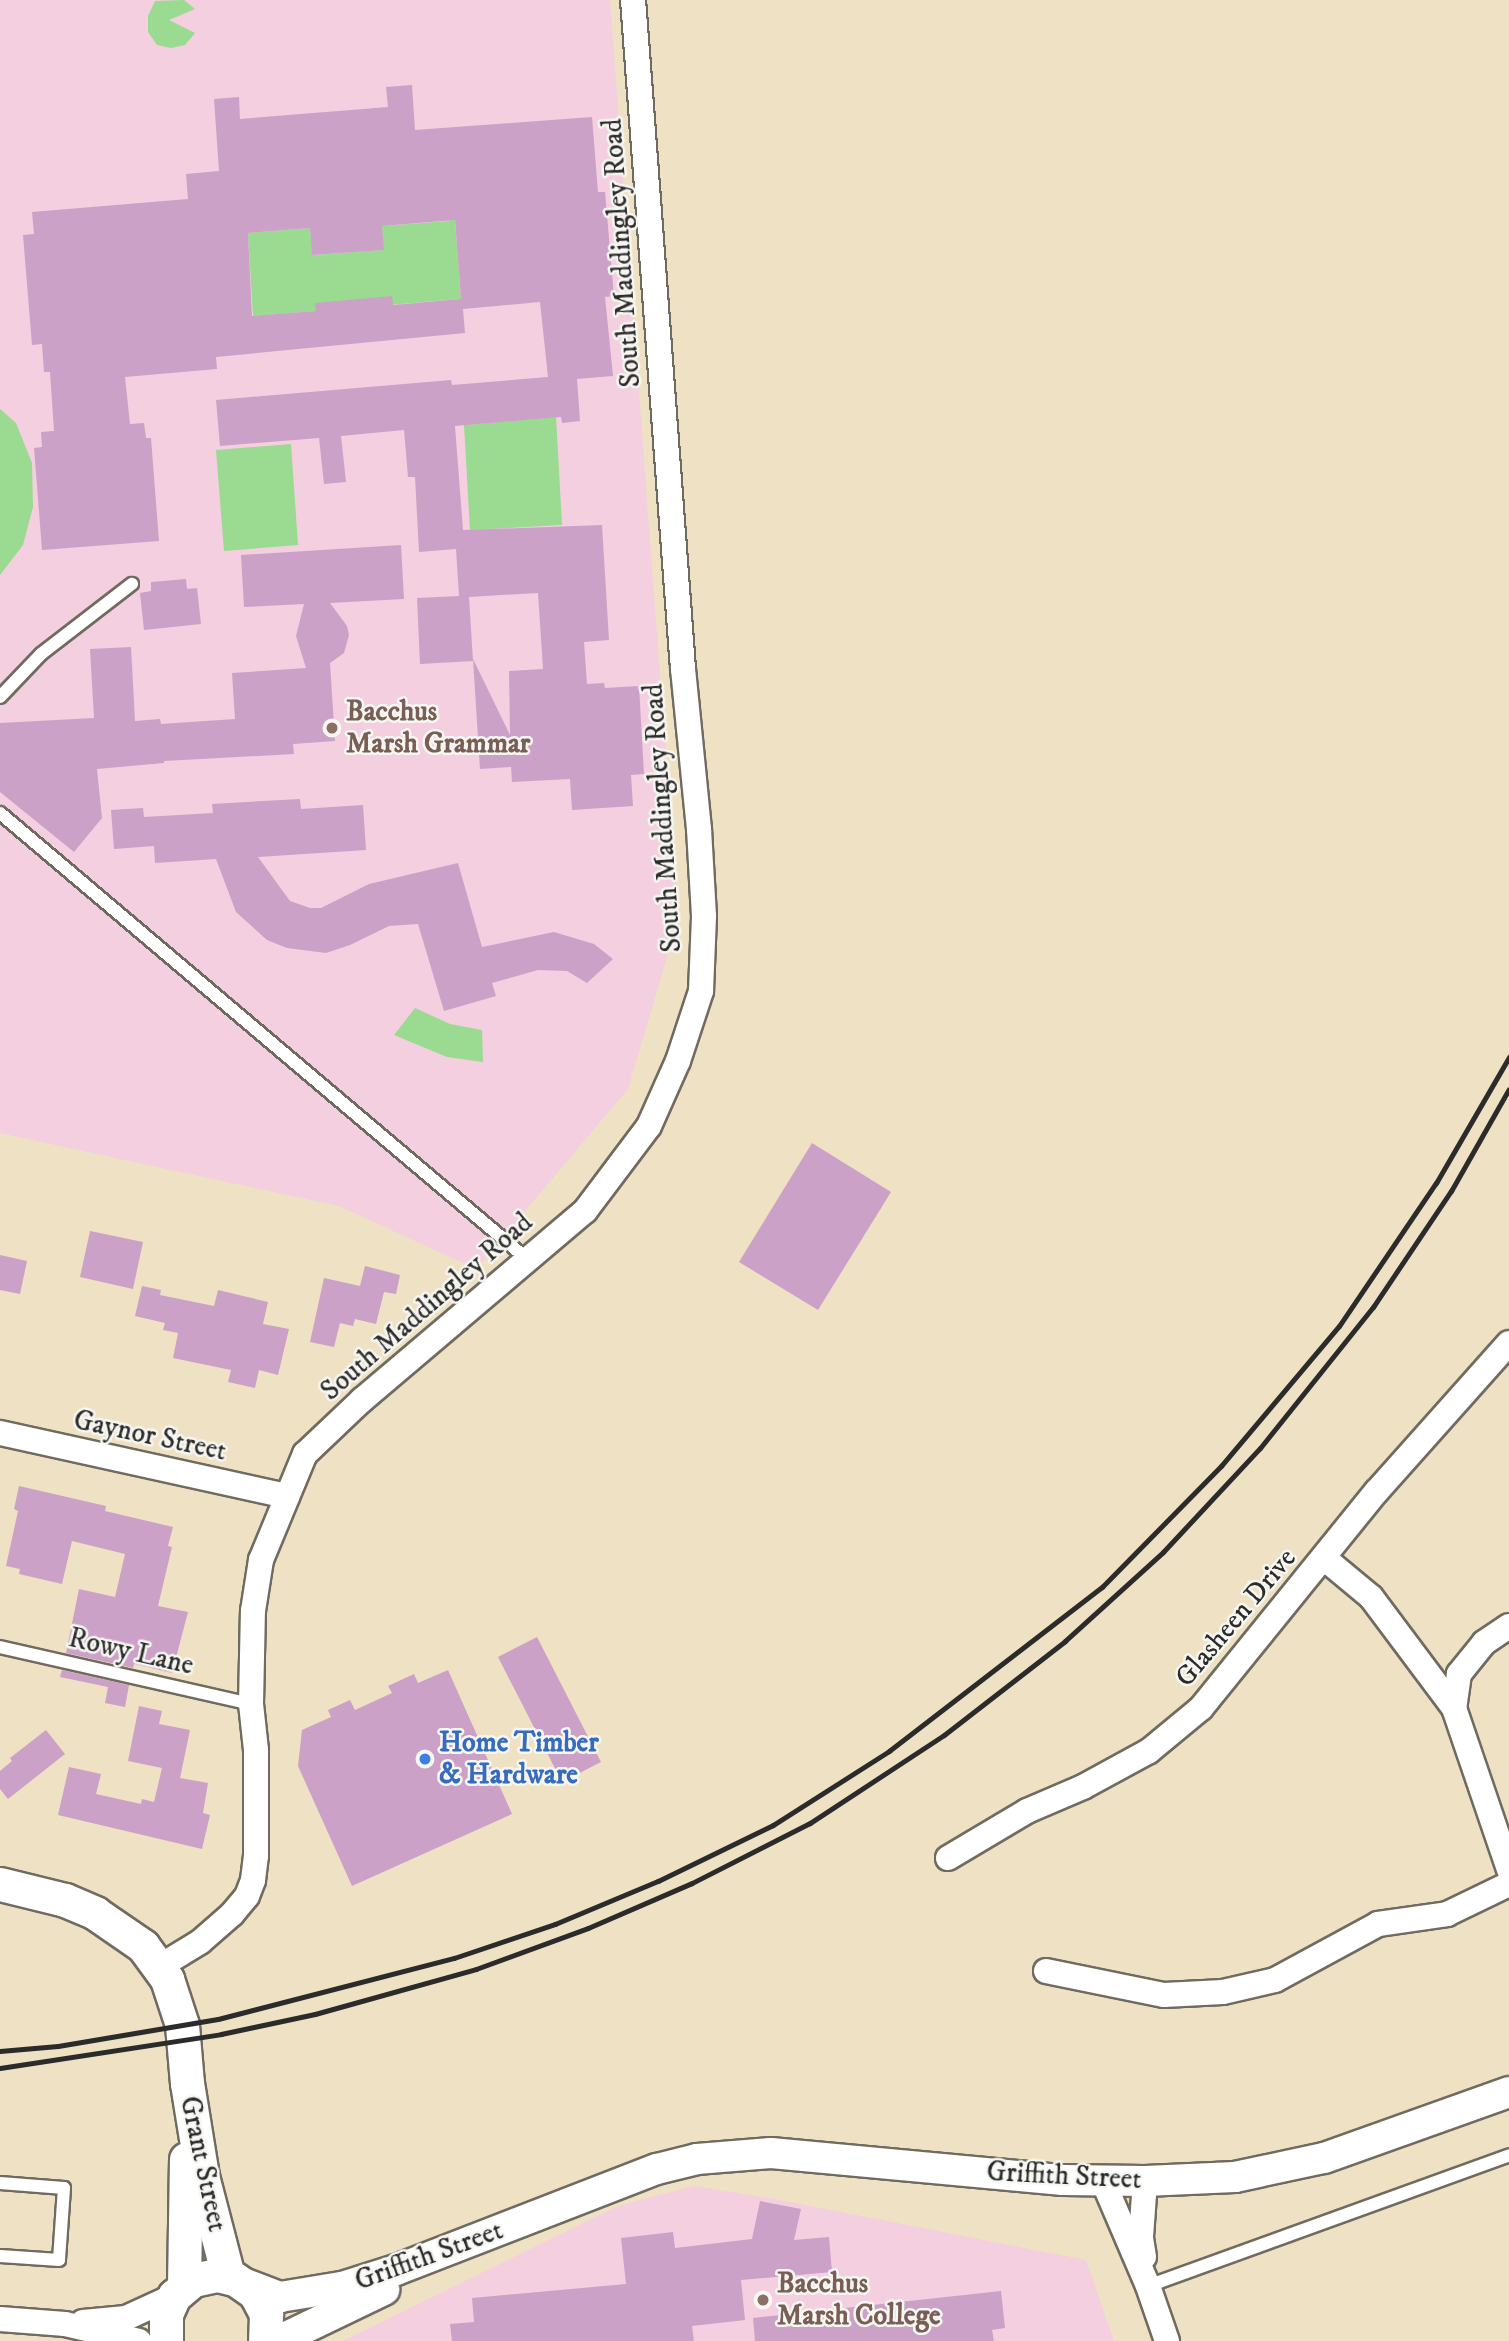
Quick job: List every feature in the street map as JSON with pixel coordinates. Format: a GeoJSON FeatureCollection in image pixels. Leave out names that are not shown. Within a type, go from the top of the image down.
{"type":"FeatureCollection","features":[{"type":"Feature","properties":{"kind":"main road"},"geometry":{"type":"LineString","coordinates":[[0,1884],[65,1900],[95,1913],[143,1946],[159,1967],[177,2005],[187,2083]]}},
{"type":"Feature","properties":{"kind":"main road","name":"Grant Street"},"geometry":{"type":"LineString","coordinates":[[187,2083],[202,2176],[236,2280]]}},
{"type":"Feature","properties":{"kind":"main road","name":"Grant Street"},"geometry":{"type":"LineString","coordinates":[[166,2341],[166,2314],[179,2291],[187,2083]]}},
{"type":"Feature","properties":{"kind":"main road"},"geometry":{"type":"LineString","coordinates":[[179,2291],[209,2275],[236,2280],[255,2293],[263,2306],[267,2322],[265,2341]]}},
{"type":"Feature","properties":{"kind":"street","name":"South Maddingley Road"},"geometry":{"type":"LineString","coordinates":[[159,1967],[200,1942],[232,1914],[247,1896],[253,1880],[256,1776],[251,1704],[253,1611],[261,1560],[304,1454],[362,1400],[585,1211],[649,1126],[678,1061],[701,991],[704,916],[699,829],[683,669],[633,0]]}},
{"type":"Feature","properties":{"kind":"street","name":"Glasheen Drive"},"geometry":{"type":"LineString","coordinates":[[948,1858],[1027,1811],[1114,1771],[1176,1731],[1201,1708],[1377,1491],[1509,1343]]}},
{"type":"Feature","properties":{"kind":"street","name":"Gaynor Street"},"geometry":{"type":"LineString","coordinates":[[0,1433],[287,1496]]}},
{"type":"Feature","properties":{"kind":"street"},"geometry":{"type":"LineString","coordinates":[[1324,1558],[1371,1597],[1454,1708],[1509,1870]]}},
{"type":"Feature","properties":{"kind":"street"},"geometry":{"type":"LineString","coordinates":[[1454,1708],[1459,1674],[1484,1643],[1509,1626]]}},
{"type":"Feature","properties":{"kind":"street"},"geometry":{"type":"LineString","coordinates":[[1046,1971],[1164,1995],[1236,1990],[1275,1980],[1378,1924],[1447,1913],[1509,1884]]}},
{"type":"Feature","properties":{"kind":"street","name":"Griffith Street"},"geometry":{"type":"LineString","coordinates":[[236,2280],[280,2297],[342,2287],[396,2270],[657,2169],[697,2160],[771,2153],[1063,2180],[1145,2181],[1235,2177],[1324,2158],[1509,2092]]}},
{"type":"Feature","properties":{"kind":"street"},"geometry":{"type":"LineString","coordinates":[[1104,2181],[1148,2286],[1167,2341]]}},
{"type":"Feature","properties":{"kind":"street"},"geometry":{"type":"LineString","coordinates":[[1145,2181],[1141,2237],[1148,2286]]}},
{"type":"Feature","properties":{"kind":"street","name":"Griffith Street"},"geometry":{"type":"LineString","coordinates":[[278,2341],[611,2187]]}},
{"type":"Feature","properties":{"kind":"street"},"geometry":{"type":"LineString","coordinates":[[65,2324],[126,2318],[179,2291]]}},
{"type":"Feature","properties":{"kind":"street"},"geometry":{"type":"LineString","coordinates":[[0,2319],[65,2324],[139,2341]]}},
{"type":"Feature","properties":{"kind":"lane"},"geometry":{"type":"LineString","coordinates":[[0,696],[41,654],[132,584]]}},
{"type":"Feature","properties":{"kind":"lane"},"geometry":{"type":"LineString","coordinates":[[0,813],[527,1259]]}},
{"type":"Feature","properties":{"kind":"lane","name":"Rowy Lane"},"geometry":{"type":"LineString","coordinates":[[0,1647],[251,1704]]}},
{"type":"Feature","properties":{"kind":"lane"},"geometry":{"type":"LineString","coordinates":[[1148,2286],[1509,2155]]}},
{"type":"Feature","properties":{"kind":"lane"},"geometry":{"type":"LineString","coordinates":[[0,2183],[64,2188],[59,2260],[0,2256]]}},
{"type":"Feature","properties":{"kind":"shaded area","name":"Bacchus Marsh Grammar"},"geometry":{"type":"Polygon","coordinates":[[[0,0],[610,0],[678,920],[628,1089],[476,1269],[339,1206],[0,1133],[0,0]]]}},
{"type":"Feature","properties":{"kind":"shaded area","name":"Bacchus Marsh College"},"geometry":{"type":"Polygon","coordinates":[[[694,2186],[785,2201],[1086,2260],[1114,2341],[343,2341],[620,2205],[694,2186]]]}},
{"type":"Feature","properties":{"kind":"green space"},"geometry":{"type":"Polygon","coordinates":[[[184,0],[195,9],[169,20],[195,33],[185,45],[171,48],[157,45],[148,32],[148,16],[155,1],[184,0]]]}},
{"type":"Feature","properties":{"kind":"green space"},"geometry":{"type":"Polygon","coordinates":[[[454,209],[461,299],[253,316],[248,233],[310,228],[313,255],[383,250],[382,226],[449,221],[454,209]]]}},
{"type":"Feature","properties":{"kind":"green space"},"geometry":{"type":"Polygon","coordinates":[[[0,409],[16,423],[32,463],[33,507],[23,545],[0,575],[0,409]]]}},
{"type":"Feature","properties":{"kind":"green space"},"geometry":{"type":"Polygon","coordinates":[[[556,417],[562,525],[470,530],[464,425],[556,417]]]}},
{"type":"Feature","properties":{"kind":"green space"},"geometry":{"type":"Polygon","coordinates":[[[291,444],[298,545],[224,551],[216,450],[291,444]]]}},
{"type":"Feature","properties":{"kind":"green space"},"geometry":{"type":"Polygon","coordinates":[[[415,1008],[450,1024],[482,1030],[483,1062],[447,1057],[394,1035],[415,1008]]]}},
{"type":"Feature","properties":{"kind":"building"},"geometry":{"type":"Polygon","coordinates":[[[412,85],[415,130],[592,117],[598,192],[605,192],[614,296],[605,297],[613,376],[577,379],[580,421],[562,423],[561,417],[455,426],[463,530],[602,525],[609,640],[584,642],[587,684],[604,683],[605,688],[639,686],[644,774],[631,775],[633,806],[572,810],[570,779],[512,782],[511,767],[480,769],[473,659],[510,735],[509,671],[543,669],[538,593],[469,597],[473,661],[420,664],[417,598],[459,596],[456,549],[419,552],[415,477],[408,477],[404,430],[341,436],[346,482],[324,484],[319,438],[220,446],[216,400],[451,380],[452,385],[548,377],[540,302],[463,309],[465,333],[216,357],[217,369],[125,377],[130,424],[144,423],[146,438],[151,438],[159,541],[42,550],[34,448],[42,447],[41,432],[54,431],[50,372],[44,372],[42,344],[32,345],[23,235],[34,234],[32,212],[188,199],[186,174],[219,171],[214,99],[239,97],[240,119],[388,107],[386,87],[412,85]],[[455,220],[382,226],[384,250],[312,255],[310,228],[248,233],[252,316],[316,311],[315,303],[392,296],[393,305],[461,299],[455,220]]]}},
{"type":"Feature","properties":{"kind":"building"},"geometry":{"type":"Polygon","coordinates":[[[401,545],[404,599],[330,603],[347,626],[349,635],[344,653],[330,663],[335,741],[293,744],[294,754],[164,761],[97,769],[102,818],[74,852],[0,792],[0,723],[94,718],[90,649],[131,647],[135,721],[160,719],[161,724],[235,719],[232,673],[306,668],[296,636],[304,604],[244,607],[241,555],[401,545]]]}},
{"type":"Feature","properties":{"kind":"building"},"geometry":{"type":"Polygon","coordinates":[[[186,579],[187,589],[197,588],[201,624],[144,630],[140,593],[151,591],[151,582],[186,579]]]}},
{"type":"Feature","properties":{"kind":"building"},"geometry":{"type":"Polygon","coordinates":[[[300,799],[301,809],[363,805],[366,850],[258,857],[290,901],[310,908],[321,908],[369,884],[458,863],[482,947],[554,932],[594,944],[613,959],[587,983],[567,971],[538,970],[492,983],[496,996],[444,1011],[418,924],[389,926],[350,945],[326,953],[287,948],[267,940],[236,912],[216,859],[155,863],[154,846],[114,849],[111,810],[143,808],[144,817],[213,813],[212,804],[300,799]]]}},
{"type":"Feature","properties":{"kind":"building"},"geometry":{"type":"Polygon","coordinates":[[[812,1143],[891,1192],[818,1310],[739,1262],[812,1143]]]}},
{"type":"Feature","properties":{"kind":"building"},"geometry":{"type":"Polygon","coordinates":[[[90,1231],[143,1242],[133,1289],[80,1277],[90,1231]]]}},
{"type":"Feature","properties":{"kind":"building"},"geometry":{"type":"Polygon","coordinates":[[[0,1255],[27,1261],[20,1294],[0,1290],[0,1255]]]}},
{"type":"Feature","properties":{"kind":"building"},"geometry":{"type":"Polygon","coordinates":[[[365,1266],[400,1275],[396,1294],[384,1292],[376,1324],[355,1319],[353,1326],[340,1323],[334,1347],[310,1342],[324,1278],[360,1286],[365,1266]]]}},
{"type":"Feature","properties":{"kind":"building"},"geometry":{"type":"Polygon","coordinates":[[[142,1286],[161,1290],[160,1295],[214,1306],[218,1290],[268,1302],[263,1324],[289,1329],[278,1375],[259,1370],[255,1388],[228,1382],[231,1370],[173,1358],[178,1333],[163,1330],[165,1323],[135,1316],[142,1286]]]}},
{"type":"Feature","properties":{"kind":"building"},"geometry":{"type":"Polygon","coordinates":[[[19,1486],[106,1506],[105,1511],[173,1527],[168,1546],[172,1547],[158,1606],[188,1612],[172,1673],[134,1664],[133,1668],[66,1653],[79,1589],[115,1597],[125,1554],[72,1541],[62,1584],[19,1574],[20,1569],[6,1566],[18,1511],[14,1509],[19,1486]]]}},
{"type":"Feature","properties":{"kind":"building"},"geometry":{"type":"Polygon","coordinates":[[[537,1637],[601,1762],[562,1782],[498,1657],[537,1637]]]}},
{"type":"Feature","properties":{"kind":"building"},"geometry":{"type":"Polygon","coordinates":[[[62,1670],[129,1685],[125,1707],[105,1703],[108,1687],[60,1677],[62,1670]]]}},
{"type":"Feature","properties":{"kind":"building"},"geometry":{"type":"Polygon","coordinates":[[[448,1670],[512,1814],[352,1886],[298,1766],[302,1730],[331,1717],[328,1710],[350,1700],[355,1710],[392,1693],[388,1686],[414,1674],[418,1683],[448,1670]]]}},
{"type":"Feature","properties":{"kind":"building"},"geometry":{"type":"Polygon","coordinates":[[[139,1706],[162,1711],[159,1724],[190,1730],[180,1778],[208,1783],[203,1813],[210,1815],[202,1849],[58,1815],[69,1767],[101,1774],[96,1794],[141,1804],[142,1799],[154,1802],[162,1768],[128,1761],[139,1706]]]}},
{"type":"Feature","properties":{"kind":"building"},"geometry":{"type":"Polygon","coordinates":[[[46,1730],[65,1754],[8,1799],[0,1789],[0,1771],[12,1761],[10,1758],[46,1730]]]}},
{"type":"Feature","properties":{"kind":"building"},"geometry":{"type":"Polygon","coordinates":[[[760,2201],[801,2209],[794,2240],[829,2237],[832,2272],[741,2280],[745,2320],[692,2326],[694,2341],[452,2341],[450,2324],[474,2322],[472,2298],[626,2284],[621,2238],[673,2232],[675,2248],[752,2239],[760,2201]]]}},
{"type":"Feature","properties":{"kind":"building"},"geometry":{"type":"Polygon","coordinates":[[[1001,2291],[1005,2328],[992,2330],[994,2341],[755,2341],[753,2318],[1001,2291]]]}},
{"type":"Feature","properties":{"kind":"railway"},"geometry":{"type":"LineString","coordinates":[[0,2051],[58,2046],[218,2019],[454,1958],[555,1924],[658,1881],[773,1825],[889,1751],[1102,1587],[1221,1466],[1339,1326],[1436,1183],[1509,1057]]}},
{"type":"Feature","properties":{"kind":"railway"},"geometry":{"type":"LineString","coordinates":[[0,2068],[221,2034],[315,2014],[476,1969],[588,1928],[692,1883],[810,1823],[944,1735],[1065,1641],[1163,1552],[1260,1448],[1373,1307],[1451,1191],[1509,1089]]}},
{"type":"Feature","properties":{"kind":"place","name":"Bacchus Marsh Grammar"},"geometry":{"type":"Point","coordinates":[332,728]}},
{"type":"Feature","properties":{"kind":"place","name":"Home Timber & Hardware"},"geometry":{"type":"Point","coordinates":[425,1759]}},
{"type":"Feature","properties":{"kind":"place","name":"Bacchus Marsh College"},"geometry":{"type":"Point","coordinates":[763,2300]}}]}
